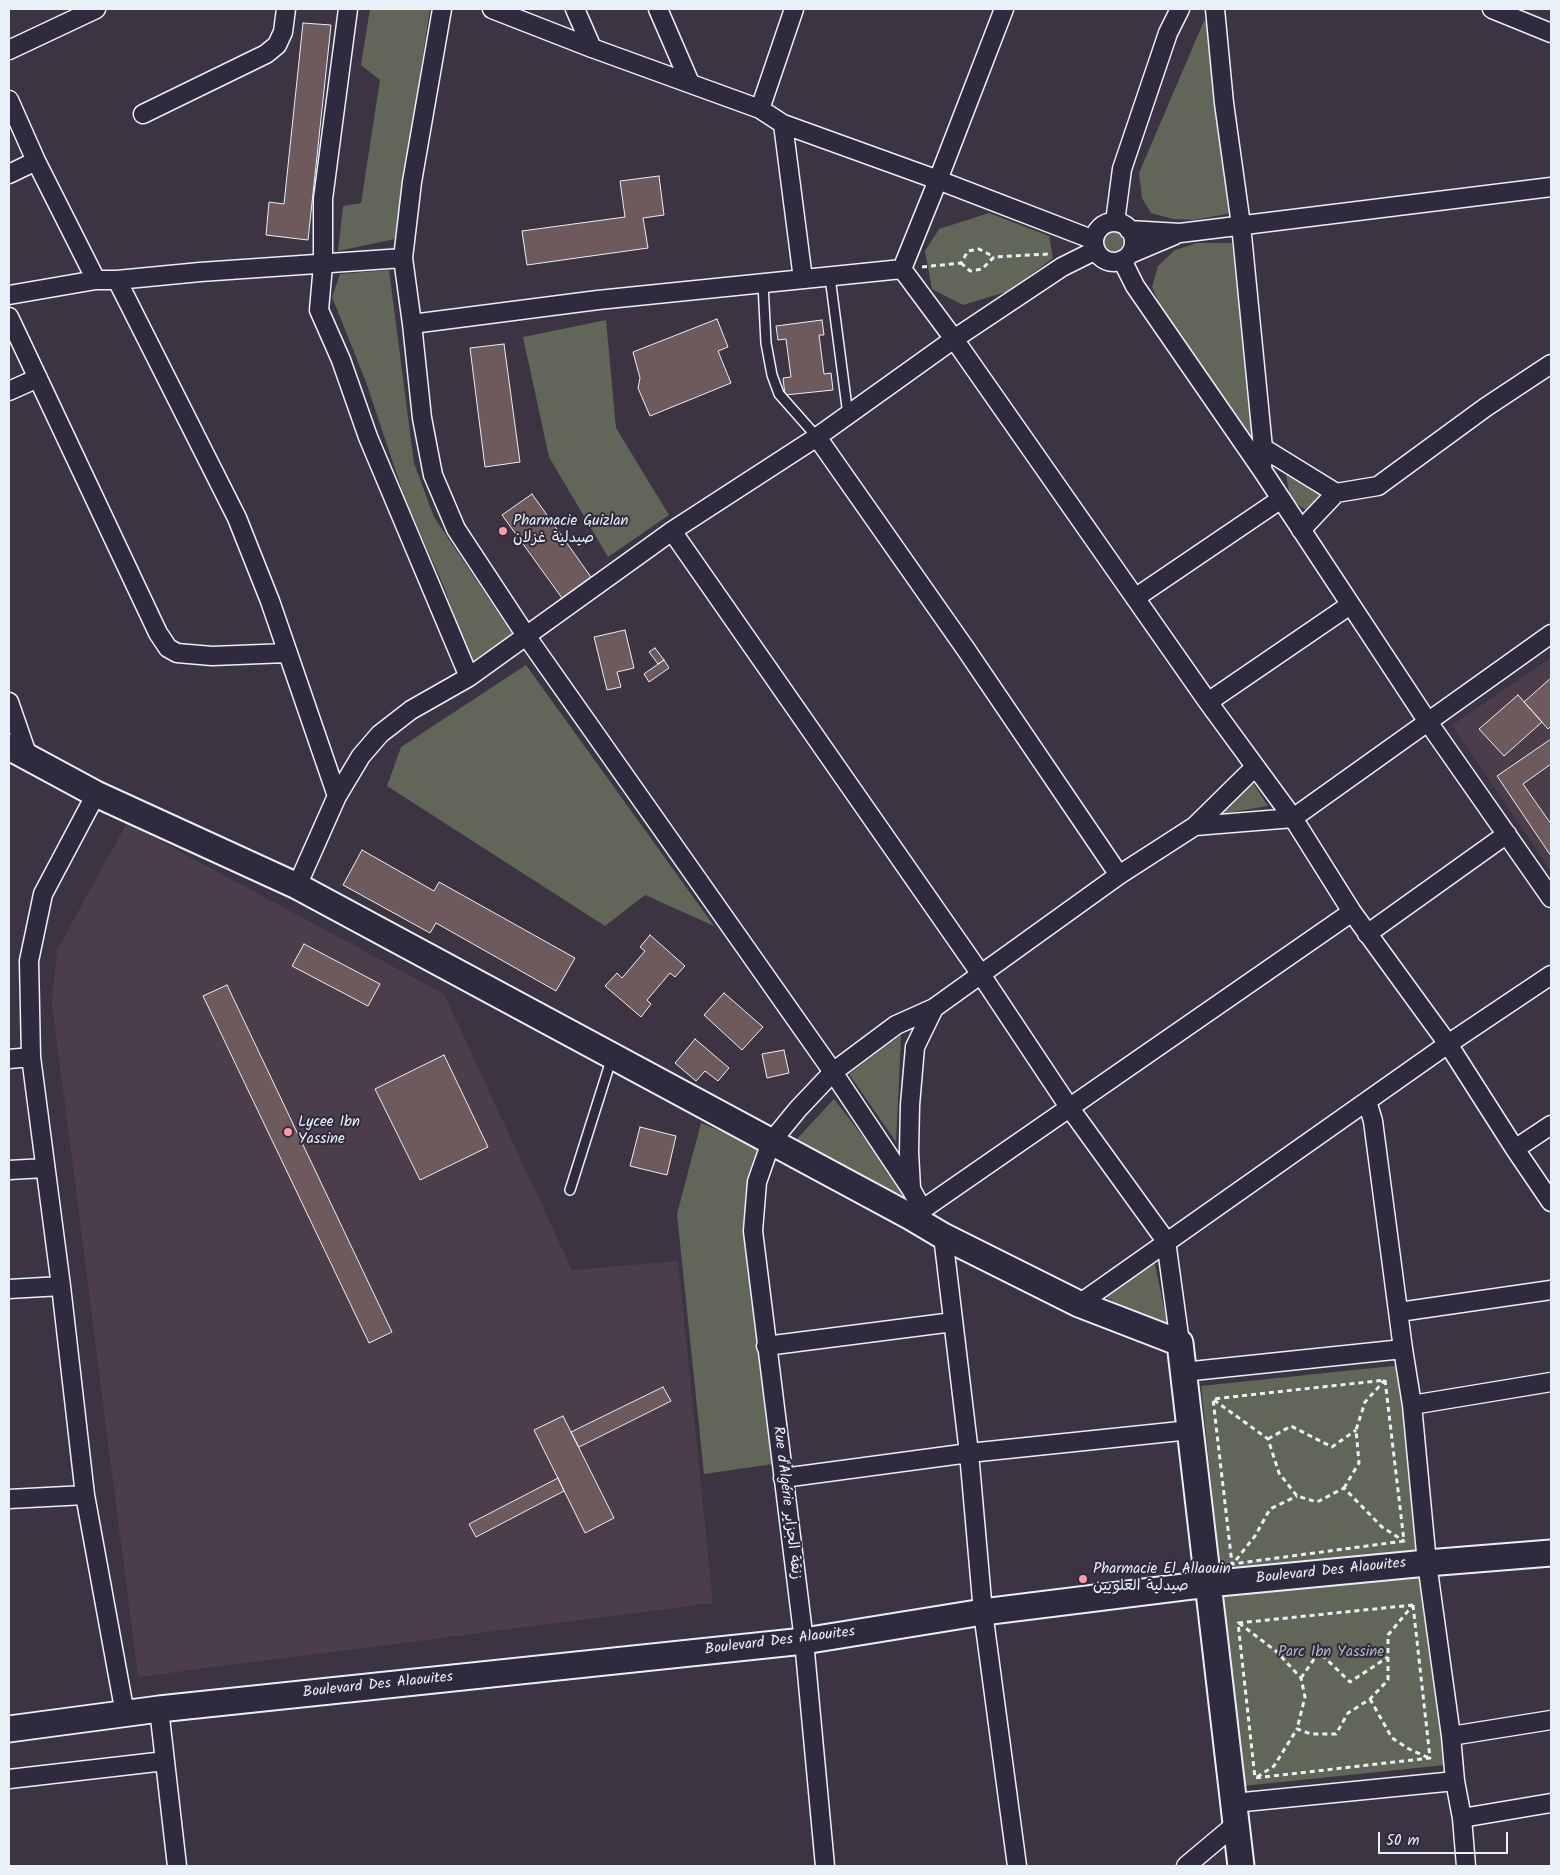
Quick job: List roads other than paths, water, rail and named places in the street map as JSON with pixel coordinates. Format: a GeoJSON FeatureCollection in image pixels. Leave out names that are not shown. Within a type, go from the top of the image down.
{"type":"FeatureCollection","features":[{"type":"Feature","properties":{"kind":"street"},"geometry":{"type":"LineString","coordinates":[[9,50],[96,9]]}},
{"type":"Feature","properties":{"kind":"street"},"geometry":{"type":"LineString","coordinates":[[143,114],[266,54],[277,45],[283,32],[286,9]]}},
{"type":"Feature","properties":{"kind":"street"},"geometry":{"type":"LineString","coordinates":[[348,9],[324,199],[323,264],[319,310],[342,360],[368,437],[469,677]]}},
{"type":"Feature","properties":{"kind":"street"},"geometry":{"type":"LineString","coordinates":[[442,9],[412,182],[403,258],[422,418],[433,475],[456,529],[527,637],[833,1072],[911,1189]]}},
{"type":"Feature","properties":{"kind":"street"},"geometry":{"type":"LineString","coordinates":[[492,9],[592,48],[760,109],[783,124],[938,180],[1095,245]]}},
{"type":"Feature","properties":{"kind":"street"},"geometry":{"type":"LineString","coordinates":[[574,9],[592,48]]}},
{"type":"Feature","properties":{"kind":"street"},"geometry":{"type":"LineString","coordinates":[[658,9],[690,83]]}},
{"type":"Feature","properties":{"kind":"street"},"geometry":{"type":"LineString","coordinates":[[902,269],[1004,9]]}},
{"type":"Feature","properties":{"kind":"street"},"geometry":{"type":"LineString","coordinates":[[1180,9],[1168,33],[1122,169],[1122,226],[1133,237],[1133,246],[1126,257],[1135,286],[1262,470],[1428,722],[1551,898]]}},
{"type":"Feature","properties":{"kind":"street"},"geometry":{"type":"LineString","coordinates":[[1215,9],[1224,103],[1241,225],[1264,448],[1262,470]]}},
{"type":"Feature","properties":{"kind":"street"},"geometry":{"type":"LineString","coordinates":[[1492,9],[1551,33]]}},
{"type":"Feature","properties":{"kind":"street"},"geometry":{"type":"LineString","coordinates":[[760,109],[792,10]]}},
{"type":"Feature","properties":{"kind":"street"},"geometry":{"type":"LineString","coordinates":[[9,100],[36,161],[96,280]]}},
{"type":"Feature","properties":{"kind":"street"},"geometry":{"type":"LineString","coordinates":[[783,124],[803,279]]}},
{"type":"Feature","properties":{"kind":"street"},"geometry":{"type":"LineString","coordinates":[[9,174],[36,161]]}},
{"type":"Feature","properties":{"kind":"street"},"geometry":{"type":"LineString","coordinates":[[1180,233],[1115,262],[1107,261],[1100,257],[1095,245],[1096,233],[1108,223],[1180,233],[1551,187]]}},
{"type":"Feature","properties":{"kind":"street"},"geometry":{"type":"LineString","coordinates":[[297,886],[337,796],[361,756],[380,734],[411,710],[469,677],[672,531],[817,437],[954,339],[1095,245]]}},
{"type":"Feature","properties":{"kind":"street"},"geometry":{"type":"LineString","coordinates":[[9,295],[96,280],[117,280],[200,272],[403,258]]}},
{"type":"Feature","properties":{"kind":"street"},"geometry":{"type":"LineString","coordinates":[[412,324],[598,300],[902,269]]}},
{"type":"Feature","properties":{"kind":"street"},"geometry":{"type":"LineString","coordinates":[[902,269],[954,339],[1208,702],[1293,818],[1352,912],[1448,1044],[1515,1150],[1551,1202]]}},
{"type":"Feature","properties":{"kind":"street"},"geometry":{"type":"LineString","coordinates":[[117,280],[238,518],[270,601],[337,796]]}},
{"type":"Feature","properties":{"kind":"street"},"geometry":{"type":"LineString","coordinates":[[9,318],[158,633],[168,648],[177,653],[212,656],[287,654]]}},
{"type":"Feature","properties":{"kind":"street"},"geometry":{"type":"LineString","coordinates":[[1301,530],[1336,493],[1378,486],[1486,407],[1551,364]]}},
{"type":"Feature","properties":{"kind":"street"},"geometry":{"type":"LineString","coordinates":[[9,391],[38,378]]}},
{"type":"Feature","properties":{"kind":"street"},"geometry":{"type":"LineString","coordinates":[[817,437],[965,648],[1119,874]]}},
{"type":"Feature","properties":{"kind":"street"},"geometry":{"type":"LineString","coordinates":[[1264,448],[1336,493]]}},
{"type":"Feature","properties":{"kind":"street"},"geometry":{"type":"LineString","coordinates":[[1135,598],[1281,499]]}},
{"type":"Feature","properties":{"kind":"street"},"geometry":{"type":"LineString","coordinates":[[672,531],[980,973],[1069,1107],[1166,1242],[1180,1343],[1241,1866]]}},
{"type":"Feature","properties":{"kind":"street"},"geometry":{"type":"LineString","coordinates":[[1208,702],[1350,605]]}},
{"type":"Feature","properties":{"kind":"street"},"geometry":{"type":"LineString","coordinates":[[1195,826],[1293,818],[1551,634]]}},
{"type":"Feature","properties":{"kind":"street"},"geometry":{"type":"LineString","coordinates":[[9,702],[18,752],[96,794],[297,886],[771,1142],[916,1213],[942,1236],[1079,1304],[1180,1343]]}},
{"type":"Feature","properties":{"kind":"street"},"geometry":{"type":"LineString","coordinates":[[916,1213],[911,1189],[909,1152],[910,1105],[915,1047],[934,1008],[1119,874],[1195,826],[1255,767]]}},
{"type":"Feature","properties":{"kind":"street"},"geometry":{"type":"LineString","coordinates":[[96,794],[43,894],[29,961],[31,1057],[61,1286],[85,1495],[125,1714]]}},
{"type":"Feature","properties":{"kind":"street"},"geometry":{"type":"LineString","coordinates":[[1367,934],[1508,834]]}},
{"type":"Feature","properties":{"kind":"street"},"geometry":{"type":"LineString","coordinates":[[916,1213],[1352,912]]}},
{"type":"Feature","properties":{"kind":"street"},"geometry":{"type":"LineString","coordinates":[[1079,1304],[1448,1044],[1551,975]]}},
{"type":"Feature","properties":{"kind":"street","name":"Rue d'Algérie زنقة الجزاير"},"geometry":{"type":"LineString","coordinates":[[825,1866],[804,1641],[753,1231],[756,1182],[771,1142],[798,1109],[833,1072],[896,1025],[934,1008]]}},
{"type":"Feature","properties":{"kind":"street"},"geometry":{"type":"LineString","coordinates":[[9,1059],[31,1057]]}},
{"type":"Feature","properties":{"kind":"street"},"geometry":{"type":"LineString","coordinates":[[1367,1101],[1373,1121],[1412,1405],[1427,1563],[1451,1736],[1455,1781],[1462,1818],[1466,1866]]}},
{"type":"Feature","properties":{"kind":"street"},"geometry":{"type":"LineString","coordinates":[[1515,1150],[1551,1125]]}},
{"type":"Feature","properties":{"kind":"street"},"geometry":{"type":"LineString","coordinates":[[9,1170],[45,1168]]}},
{"type":"Feature","properties":{"kind":"street"},"geometry":{"type":"LineString","coordinates":[[942,1236],[969,1452],[983,1612],[1017,1866]]}},
{"type":"Feature","properties":{"kind":"street"},"geometry":{"type":"LineString","coordinates":[[9,1289],[61,1286]]}},
{"type":"Feature","properties":{"kind":"street"},"geometry":{"type":"LineString","coordinates":[[1399,1312],[1551,1290]]}},
{"type":"Feature","properties":{"kind":"street"},"geometry":{"type":"LineString","coordinates":[[766,1346],[953,1322]]}},
{"type":"Feature","properties":{"kind":"street"},"geometry":{"type":"LineString","coordinates":[[1183,1372],[1403,1349]]}},
{"type":"Feature","properties":{"kind":"street"},"geometry":{"type":"LineString","coordinates":[[1412,1405],[1551,1382]]}},
{"type":"Feature","properties":{"kind":"street"},"geometry":{"type":"LineString","coordinates":[[783,1478],[969,1452],[1190,1430]]}},
{"type":"Feature","properties":{"kind":"street"},"geometry":{"type":"LineString","coordinates":[[9,1499],[85,1495]]}},
{"type":"Feature","properties":{"kind":"street","name":"Boulevard Des Alaouites"},"geometry":{"type":"LineString","coordinates":[[9,1729],[159,1710],[804,1641],[983,1612],[1208,1584],[1551,1553]]}},
{"type":"Feature","properties":{"kind":"street"},"geometry":{"type":"LineString","coordinates":[[159,1710],[176,1866]]}},
{"type":"Feature","properties":{"kind":"street"},"geometry":{"type":"LineString","coordinates":[[1451,1736],[1551,1720]]}},
{"type":"Feature","properties":{"kind":"street"},"geometry":{"type":"LineString","coordinates":[[9,1779],[165,1761]]}},
{"type":"Feature","properties":{"kind":"street"},"geometry":{"type":"LineString","coordinates":[[1186,1866],[1235,1814],[1455,1781]]}},
{"type":"Feature","properties":{"kind":"street"},"geometry":{"type":"LineString","coordinates":[[1462,1818],[1551,1803]]}},
{"type":"Feature","properties":{"kind":"lane"},"geometry":{"type":"LineString","coordinates":[[830,277],[848,415]]}},
{"type":"Feature","properties":{"kind":"lane"},"geometry":{"type":"LineString","coordinates":[[763,284],[766,343],[772,375],[779,394],[817,437]]}},
{"type":"Feature","properties":{"kind":"lane"},"geometry":{"type":"LineString","coordinates":[[570,1190],[613,1055]]}},
{"type":"Feature","properties":{"kind":"place","name":"Pharmacie Guizlan صيدلية غزلان"},"geometry":{"type":"Point","coordinates":[503,531]}},
{"type":"Feature","properties":{"kind":"place","name":"Lycee Ibn Yassine"},"geometry":{"type":"Point","coordinates":[288,1132]}},
{"type":"Feature","properties":{"kind":"place","name":"Pharmacie El Allaouin صيدلية العلويين"},"geometry":{"type":"Point","coordinates":[1083,1579]}},
{"type":"Feature","properties":{"kind":"park label","name":"Parc Ibn Yassine"},"geometry":{"type":"Point","coordinates":[1331,1653]}}]}
